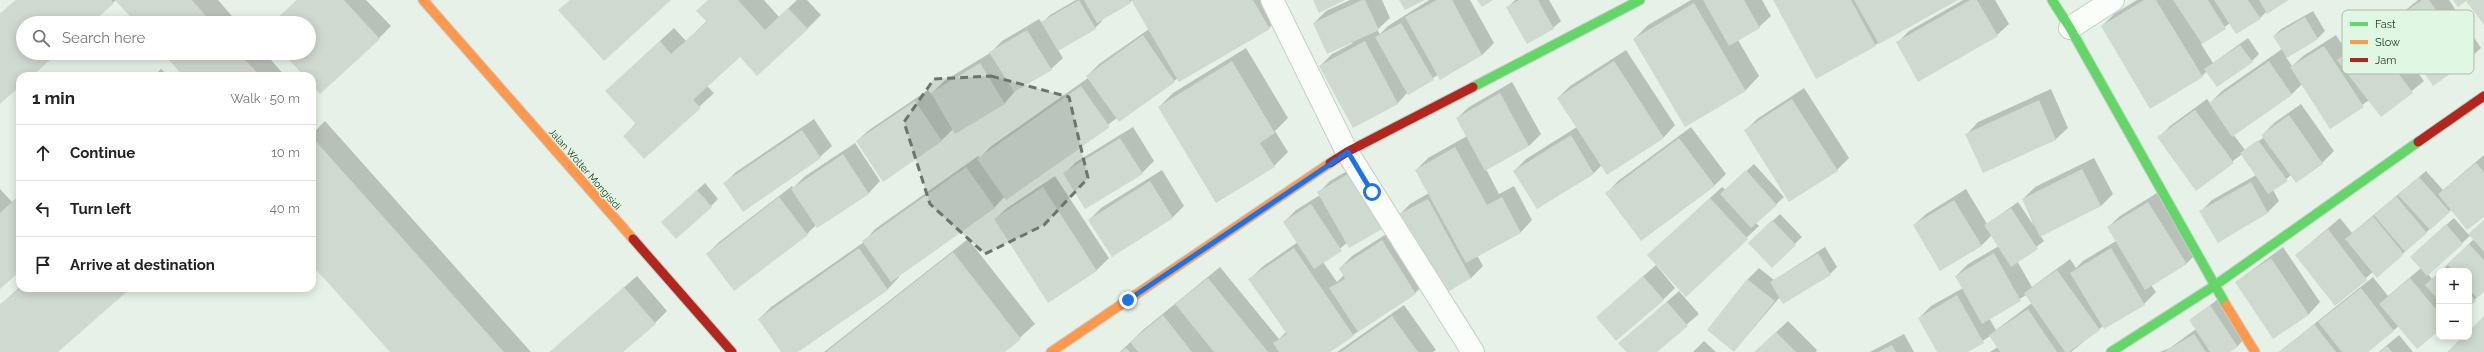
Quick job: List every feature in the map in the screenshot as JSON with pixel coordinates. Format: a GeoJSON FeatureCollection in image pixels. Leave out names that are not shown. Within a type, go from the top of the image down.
{"type":"FeatureCollection","features":[{"type":"Feature","properties":{"kind":"street","name":"Jalan Wolter Mongisidi"},"geometry":{"type":"LineString","coordinates":[[423,0],[732,352]]}},
{"type":"Feature","properties":{"kind":"street"},"geometry":{"type":"LineString","coordinates":[[1272,0],[1348,152],[1473,352]]}},
{"type":"Feature","properties":{"kind":"street"},"geometry":{"type":"LineString","coordinates":[[2052,0],[2070,28],[2214,286],[2255,352]]}},
{"type":"Feature","properties":{"kind":"street"},"geometry":{"type":"LineString","coordinates":[[2070,28],[2113,0]]}},
{"type":"Feature","properties":{"kind":"street"},"geometry":{"type":"LineString","coordinates":[[1051,352],[1348,152],[1637,1]]}},
{"type":"Feature","properties":{"kind":"street"},"geometry":{"type":"LineString","coordinates":[[2111,352],[2214,286],[2484,96]]}},
{"type":"Feature","properties":{"kind":"highlighted area"},"geometry":{"type":"Polygon","coordinates":[[[991,76],[1069,97],[1088,178],[1044,225],[985,254],[930,204],[904,122],[934,79],[991,76]]]}},
{"type":"Feature","properties":{"kind":"building"},"geometry":{"type":"Polygon","coordinates":[[[16,0],[111,0],[114,3],[100,16],[16,16],[16,60],[50,60],[37,72],[16,72],[16,90],[0,104],[0,14],[16,0]]]}},
{"type":"Feature","properties":{"kind":"building"},"geometry":{"type":"Polygon","coordinates":[[[115,0],[192,0],[206,16],[130,16],[115,0]]]}},
{"type":"Feature","properties":{"kind":"building"},"geometry":{"type":"Polygon","coordinates":[[[297,0],[344,0],[380,39],[320,94],[316,90],[316,72],[300,72],[289,60],[316,60],[316,16],[280,16],[297,0]]]}},
{"type":"Feature","properties":{"kind":"building"},"geometry":{"type":"Polygon","coordinates":[[[570,0],[671,0],[604,61],[558,10],[570,0]]]}},
{"type":"Feature","properties":{"kind":"building"},"geometry":{"type":"Polygon","coordinates":[[[708,0],[738,0],[765,30],[788,8],[808,29],[757,76],[740,57],[693,100],[701,108],[644,159],[623,136],[636,124],[605,91],[660,41],[671,54],[707,22],[696,11],[708,0]]]}},
{"type":"Feature","properties":{"kind":"building"},"geometry":{"type":"Polygon","coordinates":[[[1079,0],[1096,29],[1058,51],[1041,22],[1079,0]]]}},
{"type":"Feature","properties":{"kind":"building"},"geometry":{"type":"Polygon","coordinates":[[[1084,0],[1129,0],[1131,3],[1097,23],[1084,0]]]}},
{"type":"Feature","properties":{"kind":"building"},"geometry":{"type":"Polygon","coordinates":[[[1131,0],[1253,0],[1270,29],[1179,82],[1131,0]]]}},
{"type":"Feature","properties":{"kind":"building"},"geometry":{"type":"Polygon","coordinates":[[[1313,0],[1345,0],[1319,13],[1313,0]]]}},
{"type":"Feature","properties":{"kind":"building"},"geometry":{"type":"Polygon","coordinates":[[[1362,0],[1365,0],[1379,30],[1327,54],[1313,23],[1362,0]]]}},
{"type":"Feature","properties":{"kind":"building"},"geometry":{"type":"Polygon","coordinates":[[[1399,0],[1425,0],[1405,10],[1399,0]]]}},
{"type":"Feature","properties":{"kind":"building"},"geometry":{"type":"Polygon","coordinates":[[[1437,0],[1452,0],[1482,55],[1440,80],[1405,17],[1437,0]]]}},
{"type":"Feature","properties":{"kind":"building"},"geometry":{"type":"Polygon","coordinates":[[[1477,0],[1493,0],[1482,7],[1477,0]]]}},
{"type":"Feature","properties":{"kind":"building"},"geometry":{"type":"Polygon","coordinates":[[[1519,0],[1538,0],[1554,29],[1527,44],[1506,7],[1519,0]]]}},
{"type":"Feature","properties":{"kind":"building"},"geometry":{"type":"Polygon","coordinates":[[[1703,0],[1744,0],[1760,28],[1729,46],[1703,0]]]}},
{"type":"Feature","properties":{"kind":"building"},"geometry":{"type":"Polygon","coordinates":[[[1773,0],[1851,0],[1876,46],[1816,79],[1773,0]]]}},
{"type":"Feature","properties":{"kind":"building"},"geometry":{"type":"Polygon","coordinates":[[[1854,0],[1958,0],[1879,44],[1854,0]]]}},
{"type":"Feature","properties":{"kind":"building"},"geometry":{"type":"Polygon","coordinates":[[[1970,0],[1977,0],[1998,36],[1918,82],[1896,42],[1970,0]]]}},
{"type":"Feature","properties":{"kind":"building"},"geometry":{"type":"Polygon","coordinates":[[[2144,0],[2156,0],[2203,77],[2150,109],[2101,26],[2144,0]]]}},
{"type":"Feature","properties":{"kind":"building"},"geometry":{"type":"Polygon","coordinates":[[[2173,0],[2208,0],[2226,29],[2202,44],[2173,0]]]}},
{"type":"Feature","properties":{"kind":"building"},"geometry":{"type":"Polygon","coordinates":[[[2214,0],[2248,0],[2261,19],[2236,34],[2214,0]]]}},
{"type":"Feature","properties":{"kind":"building"},"geometry":{"type":"Polygon","coordinates":[[[2259,0],[2289,0],[2267,14],[2259,0]]]}},
{"type":"Feature","properties":{"kind":"building"},"geometry":{"type":"Polygon","coordinates":[[[2422,0],[2429,0],[2436,10],[2407,10],[2422,0]]]}},
{"type":"Feature","properties":{"kind":"building"},"geometry":{"type":"Polygon","coordinates":[[[2453,0],[2484,0],[2484,25],[2466,1],[2458,7],[2453,0]]]}},
{"type":"Feature","properties":{"kind":"building"},"geometry":{"type":"Polygon","coordinates":[[[1694,3],[1746,91],[1685,127],[1633,39],[1694,3]]]}},
{"type":"Feature","properties":{"kind":"building"},"geometry":{"type":"Polygon","coordinates":[[[2305,17],[2318,39],[2287,58],[2273,36],[2305,17]]]}},
{"type":"Feature","properties":{"kind":"building"},"geometry":{"type":"Polygon","coordinates":[[[1401,23],[1434,80],[1408,95],[1375,37],[1401,23]]]}},
{"type":"Feature","properties":{"kind":"building"},"geometry":{"type":"Polygon","coordinates":[[[1027,30],[1052,70],[1014,92],[989,52],[1027,30]]]}},
{"type":"Feature","properties":{"kind":"building"},"geometry":{"type":"Polygon","coordinates":[[[1143,35],[1175,82],[1119,122],[1086,76],[1143,35]]]}},
{"type":"Feature","properties":{"kind":"building"},"geometry":{"type":"Polygon","coordinates":[[[1365,41],[1398,104],[1353,128],[1319,66],[1365,41]]]}},
{"type":"Feature","properties":{"kind":"building"},"geometry":{"type":"Polygon","coordinates":[[[2240,45],[2253,62],[2217,87],[2204,69],[2240,45]]]}},
{"type":"Feature","properties":{"kind":"building"},"geometry":{"type":"Polygon","coordinates":[[[2324,46],[2364,107],[2330,129],[2290,67],[2324,46]]]}},
{"type":"Feature","properties":{"kind":"building"},"geometry":{"type":"Polygon","coordinates":[[[2342,56],[2342,66],[2337,60],[2342,56]]]}},
{"type":"Feature","properties":{"kind":"building"},"geometry":{"type":"Polygon","coordinates":[[[169,60],[245,60],[256,72],[180,72],[169,60]]]}},
{"type":"Feature","properties":{"kind":"building"},"geometry":{"type":"Polygon","coordinates":[[[1232,61],[1275,133],[1260,143],[1275,167],[1216,203],[1158,107],[1232,61]]]}},
{"type":"Feature","properties":{"kind":"building"},"geometry":{"type":"Polygon","coordinates":[[[1614,61],[1664,138],[1607,175],[1557,98],[1614,61]]]}},
{"type":"Feature","properties":{"kind":"building"},"geometry":{"type":"Polygon","coordinates":[[[2269,61],[2292,95],[2232,137],[2209,103],[2269,61]]]}},
{"type":"Feature","properties":{"kind":"building"},"geometry":{"type":"Polygon","coordinates":[[[980,63],[1005,104],[955,134],[931,93],[980,63]]]}},
{"type":"Feature","properties":{"kind":"building"},"geometry":{"type":"Polygon","coordinates":[[[2348,74],[2399,74],[2413,93],[2381,117],[2348,74]]]}},
{"type":"Feature","properties":{"kind":"building"},"geometry":{"type":"Polygon","coordinates":[[[2425,74],[2450,74],[2433,86],[2425,74]]]}},
{"type":"Feature","properties":{"kind":"building"},"geometry":{"type":"Polygon","coordinates":[[[1081,86],[1110,127],[1006,200],[977,159],[1081,86]]]}},
{"type":"Feature","properties":{"kind":"building"},"geometry":{"type":"Polygon","coordinates":[[[1500,93],[1529,146],[1485,171],[1456,118],[1500,93]]]}},
{"type":"Feature","properties":{"kind":"building"},"geometry":{"type":"Polygon","coordinates":[[[1792,99],[1838,171],[1789,202],[1744,130],[1792,99]]]}},
{"type":"Feature","properties":{"kind":"building"},"geometry":{"type":"Polygon","coordinates":[[[2039,100],[2056,140],[1983,173],[1965,134],[2039,100]]]}},
{"type":"Feature","properties":{"kind":"building"},"geometry":{"type":"Polygon","coordinates":[[[915,101],[942,141],[883,182],[856,141],[915,101]]]}},
{"type":"Feature","properties":{"kind":"building"},"geometry":{"type":"Polygon","coordinates":[[[2195,110],[2234,163],[2196,191],[2157,137],[2195,110]]]}},
{"type":"Feature","properties":{"kind":"building"},"geometry":{"type":"Polygon","coordinates":[[[2289,115],[2323,164],[2296,183],[2261,135],[2289,115]]]}},
{"type":"Feature","properties":{"kind":"building"},"geometry":{"type":"Polygon","coordinates":[[[802,130],[821,158],[743,212],[723,183],[802,130]]]}},
{"type":"Feature","properties":{"kind":"building"},"geometry":{"type":"Polygon","coordinates":[[[1571,135],[1594,174],[1537,209],[1513,171],[1571,135]]]}},
{"type":"Feature","properties":{"kind":"building"},"geometry":{"type":"Polygon","coordinates":[[[1120,138],[1143,174],[1085,209],[1063,173],[1120,138]]]}},
{"type":"Feature","properties":{"kind":"building"},"geometry":{"type":"Polygon","coordinates":[[[1679,138],[1715,186],[1641,241],[1605,193],[1679,138]]]}},
{"type":"Feature","properties":{"kind":"building"},"geometry":{"type":"Polygon","coordinates":[[[2258,140],[2288,181],[2268,194],[2240,153],[2258,140]]]}},
{"type":"Feature","properties":{"kind":"building"},"geometry":{"type":"Polygon","coordinates":[[[316,141],[504,352],[390,352],[316,269],[316,141]]]}},
{"type":"Feature","properties":{"kind":"building"},"geometry":{"type":"Polygon","coordinates":[[[1455,147],[1487,205],[1502,197],[1521,233],[1466,263],[1415,170],[1455,147]]]}},
{"type":"Feature","properties":{"kind":"building"},"geometry":{"type":"Polygon","coordinates":[[[843,154],[869,194],[817,228],[791,189],[843,154]]]}},
{"type":"Feature","properties":{"kind":"building"},"geometry":{"type":"Polygon","coordinates":[[[2476,163],[2484,172],[2484,217],[2467,230],[2438,194],[2476,163]]]}},
{"type":"Feature","properties":{"kind":"building"},"geometry":{"type":"Polygon","coordinates":[[[966,167],[995,208],[891,282],[862,241],[966,167]]]}},
{"type":"Feature","properties":{"kind":"building"},"geometry":{"type":"Polygon","coordinates":[[[2082,169],[2101,206],[2040,237],[2022,199],[2082,169]]]}},
{"type":"Feature","properties":{"kind":"building"},"geometry":{"type":"Polygon","coordinates":[[[1746,170],[1777,205],[1751,228],[1720,194],[1746,170]]]}},
{"type":"Feature","properties":{"kind":"building"},"geometry":{"type":"Polygon","coordinates":[[[1350,173],[1382,229],[1349,248],[1317,192],[1350,173]]]}},
{"type":"Feature","properties":{"kind":"building"},"geometry":{"type":"Polygon","coordinates":[[[2419,177],[2450,212],[2430,230],[2398,195],[2419,177]]]}},
{"type":"Feature","properties":{"kind":"building"},"geometry":{"type":"Polygon","coordinates":[[[1150,181],[1173,218],[1112,257],[1088,220],[1150,181]]]}},
{"type":"Feature","properties":{"kind":"building"},"geometry":{"type":"Polygon","coordinates":[[[2251,182],[2268,213],[2218,243],[2199,211],[2251,182]]]}},
{"type":"Feature","properties":{"kind":"building"},"geometry":{"type":"Polygon","coordinates":[[[1043,187],[1097,271],[1048,303],[994,219],[1043,187]]]}},
{"type":"Feature","properties":{"kind":"building"},"geometry":{"type":"Polygon","coordinates":[[[697,190],[712,207],[676,239],[661,222],[697,190]]]}},
{"type":"Feature","properties":{"kind":"building"},"geometry":{"type":"Polygon","coordinates":[[[2396,196],[2427,233],[2405,252],[2374,215],[2396,196]]]}},
{"type":"Feature","properties":{"kind":"building"},"geometry":{"type":"Polygon","coordinates":[[[779,197],[808,235],[734,291],[706,254],[779,197]]]}},
{"type":"Feature","properties":{"kind":"building"},"geometry":{"type":"Polygon","coordinates":[[[1710,198],[1748,239],[1686,297],[1647,255],[1710,198]]]}},
{"type":"Feature","properties":{"kind":"building"},"geometry":{"type":"Polygon","coordinates":[[[16,199],[16,275],[0,289],[0,213],[16,199]]]}},
{"type":"Feature","properties":{"kind":"building"},"geometry":{"type":"Polygon","coordinates":[[[1428,199],[1471,278],[1441,296],[1397,215],[1428,199]]]}},
{"type":"Feature","properties":{"kind":"building"},"geometry":{"type":"Polygon","coordinates":[[[1954,200],[1982,246],[1940,271],[1913,225],[1954,200]]]}},
{"type":"Feature","properties":{"kind":"building"},"geometry":{"type":"Polygon","coordinates":[[[2148,202],[2187,264],[2145,290],[2107,227],[2148,202]]]}},
{"type":"Feature","properties":{"kind":"building"},"geometry":{"type":"Polygon","coordinates":[[[1311,204],[1342,251],[1314,269],[1283,222],[1311,204]]]}},
{"type":"Feature","properties":{"kind":"building"},"geometry":{"type":"Polygon","coordinates":[[[2011,208],[2038,249],[2011,267],[1984,225],[2011,208]]]}},
{"type":"Feature","properties":{"kind":"building"},"geometry":{"type":"Polygon","coordinates":[[[2373,216],[2404,254],[2377,278],[2345,239],[2373,216]]]}},
{"type":"Feature","properties":{"kind":"building"},"geometry":{"type":"Polygon","coordinates":[[[1772,220],[1796,245],[1772,268],[1748,243],[1772,220]]]}},
{"type":"Feature","properties":{"kind":"building"},"geometry":{"type":"Polygon","coordinates":[[[2484,220],[2484,252],[2468,234],[2484,220]]]}},
{"type":"Feature","properties":{"kind":"building"},"geometry":{"type":"Polygon","coordinates":[[[2446,224],[2463,244],[2427,276],[2410,257],[2446,224]]]}},
{"type":"Feature","properties":{"kind":"building"},"geometry":{"type":"Polygon","coordinates":[[[2328,229],[2367,280],[2335,306],[2295,255],[2328,229]]]}},
{"type":"Feature","properties":{"kind":"building"},"geometry":{"type":"Polygon","coordinates":[[[1382,240],[1416,294],[1358,332],[1329,288],[1345,279],[1339,268],[1382,240]]]}},
{"type":"Feature","properties":{"kind":"building"},"geometry":{"type":"Polygon","coordinates":[[[2469,244],[2484,260],[2484,292],[2477,298],[2472,292],[2472,268],[2450,268],[2447,264],[2469,244]]]}},
{"type":"Feature","properties":{"kind":"building"},"geometry":{"type":"Polygon","coordinates":[[[859,248],[888,290],[798,352],[781,352],[758,319],[859,248]]]}},
{"type":"Feature","properties":{"kind":"building"},"geometry":{"type":"Polygon","coordinates":[[[1294,248],[1354,336],[1330,352],[1279,352],[1273,343],[1287,334],[1248,279],[1294,248]]]}},
{"type":"Feature","properties":{"kind":"building"},"geometry":{"type":"Polygon","coordinates":[[[2111,248],[2145,305],[2104,329],[2070,273],[2111,248]]]}},
{"type":"Feature","properties":{"kind":"building"},"geometry":{"type":"Polygon","coordinates":[[[953,252],[1021,339],[1005,352],[826,352],[953,252]]]}},
{"type":"Feature","properties":{"kind":"building"},"geometry":{"type":"Polygon","coordinates":[[[1818,253],[1831,275],[1783,304],[1770,282],[1818,253]]]}},
{"type":"Feature","properties":{"kind":"building"},"geometry":{"type":"Polygon","coordinates":[[[1994,253],[2021,301],[1982,324],[1955,276],[1994,253]]]}},
{"type":"Feature","properties":{"kind":"building"},"geometry":{"type":"Polygon","coordinates":[[[2271,258],[2309,315],[2273,339],[2235,282],[2271,258]]]}},
{"type":"Feature","properties":{"kind":"building"},"geometry":{"type":"Polygon","coordinates":[[[2057,270],[2100,330],[2069,352],[2065,352],[2024,293],[2057,270]]]}},
{"type":"Feature","properties":{"kind":"building"},"geometry":{"type":"Polygon","coordinates":[[[2436,275],[2436,298],[2425,285],[2436,275]]]}},
{"type":"Feature","properties":{"kind":"building"},"geometry":{"type":"Polygon","coordinates":[[[1643,276],[1664,300],[1616,341],[1596,317],[1643,276]]]}},
{"type":"Feature","properties":{"kind":"building"},"geometry":{"type":"Polygon","coordinates":[[[1208,278],[1268,352],[1214,352],[1175,304],[1208,278]]]}},
{"type":"Feature","properties":{"kind":"building"},"geometry":{"type":"Polygon","coordinates":[[[2410,278],[2436,309],[2436,333],[2417,349],[2379,304],[2410,278]]]}},
{"type":"Feature","properties":{"kind":"building"},"geometry":{"type":"Polygon","coordinates":[[[1747,279],[1775,301],[1734,352],[1707,330],[1747,279]]]}},
{"type":"Feature","properties":{"kind":"building"},"geometry":{"type":"Polygon","coordinates":[[[624,287],[656,324],[623,352],[550,352],[624,287]]]}},
{"type":"Feature","properties":{"kind":"building"},"geometry":{"type":"Polygon","coordinates":[[[2361,288],[2394,331],[2368,352],[2342,352],[2318,322],[2361,288]]]}},
{"type":"Feature","properties":{"kind":"building"},"geometry":{"type":"Polygon","coordinates":[[[16,291],[126,292],[58,352],[0,352],[0,305],[16,291]]]}},
{"type":"Feature","properties":{"kind":"building"},"geometry":{"type":"Polygon","coordinates":[[[1957,295],[1984,343],[1968,352],[1937,352],[1918,318],[1957,295]]]}},
{"type":"Feature","properties":{"kind":"building"},"geometry":{"type":"Polygon","coordinates":[[[2472,296],[2476,301],[2472,304],[2472,296]]]}},
{"type":"Feature","properties":{"kind":"building"},"geometry":{"type":"Polygon","coordinates":[[[1667,302],[1688,326],[1657,352],[1626,352],[1618,343],[1667,302]]]}},
{"type":"Feature","properties":{"kind":"building"},"geometry":{"type":"Polygon","coordinates":[[[2210,305],[2238,347],[2230,352],[2210,352],[2189,320],[2210,305]]]}},
{"type":"Feature","properties":{"kind":"building"},"geometry":{"type":"Polygon","coordinates":[[[2028,309],[2057,352],[2000,352],[1989,335],[2028,309]]]}},
{"type":"Feature","properties":{"kind":"building"},"geometry":{"type":"Polygon","coordinates":[[[1163,315],[1192,352],[1138,352],[1130,342],[1163,315]]]}},
{"type":"Feature","properties":{"kind":"building"},"geometry":{"type":"Polygon","coordinates":[[[1392,316],[1418,352],[1341,352],[1392,316]]]}},
{"type":"Feature","properties":{"kind":"building"},"geometry":{"type":"Polygon","coordinates":[[[2484,316],[2484,352],[2447,352],[2459,340],[2472,340],[2472,328],[2484,316]]]}},
{"type":"Feature","properties":{"kind":"building"},"geometry":{"type":"Polygon","coordinates":[[[2314,324],[2336,352],[2279,352],[2314,324]]]}},
{"type":"Feature","properties":{"kind":"building"},"geometry":{"type":"Polygon","coordinates":[[[1776,332],[1796,352],[1754,352],[1776,332]]]}},
{"type":"Feature","properties":{"kind":"building"},"geometry":{"type":"Polygon","coordinates":[[[2194,334],[2206,352],[2164,352],[2194,334]]]}},
{"type":"Feature","properties":{"kind":"building"},"geometry":{"type":"Polygon","coordinates":[[[1892,345],[1896,352],[1878,352],[1892,345]]]}},
{"type":"Feature","properties":{"kind":"building"},"geometry":{"type":"Polygon","coordinates":[[[2387,346],[2392,352],[2380,352],[2387,346]]]}},
{"type":"Feature","properties":{"kind":"building"},"geometry":{"type":"Polygon","coordinates":[[[1126,348],[1130,352],[1121,352],[1126,348]]]}},
{"type":"Feature","properties":{"kind":"traffic: fast"},"geometry":{"type":"LineString","coordinates":[[1473,87],[1640,0]]}},
{"type":"Feature","properties":{"kind":"traffic: fast"},"geometry":{"type":"LineString","coordinates":[[2052,0],[2070,28],[2226,305]]}},
{"type":"Feature","properties":{"kind":"traffic: fast"},"geometry":{"type":"LineString","coordinates":[[2111,352],[2214,286],[2418,142]]}},
{"type":"Feature","properties":{"kind":"traffic: slow"},"geometry":{"type":"LineString","coordinates":[[423,0],[633,239]]}},
{"type":"Feature","properties":{"kind":"traffic: slow"},"geometry":{"type":"LineString","coordinates":[[1051,352],[1330,163]]}},
{"type":"Feature","properties":{"kind":"traffic: slow"},"geometry":{"type":"LineString","coordinates":[[2226,305],[2255,352]]}},
{"type":"Feature","properties":{"kind":"traffic: jam"},"geometry":{"type":"LineString","coordinates":[[1330,163],[1347,152],[1473,87]]}},
{"type":"Feature","properties":{"kind":"traffic: jam"},"geometry":{"type":"LineString","coordinates":[[2418,142],[2484,96]]}},
{"type":"Feature","properties":{"kind":"traffic: jam"},"geometry":{"type":"LineString","coordinates":[[633,239],[732,352]]}},
{"type":"Feature","properties":{"kind":"route"},"geometry":{"type":"LineString","coordinates":[[1128,300],[1348,152],[1372,192]]}}]}
